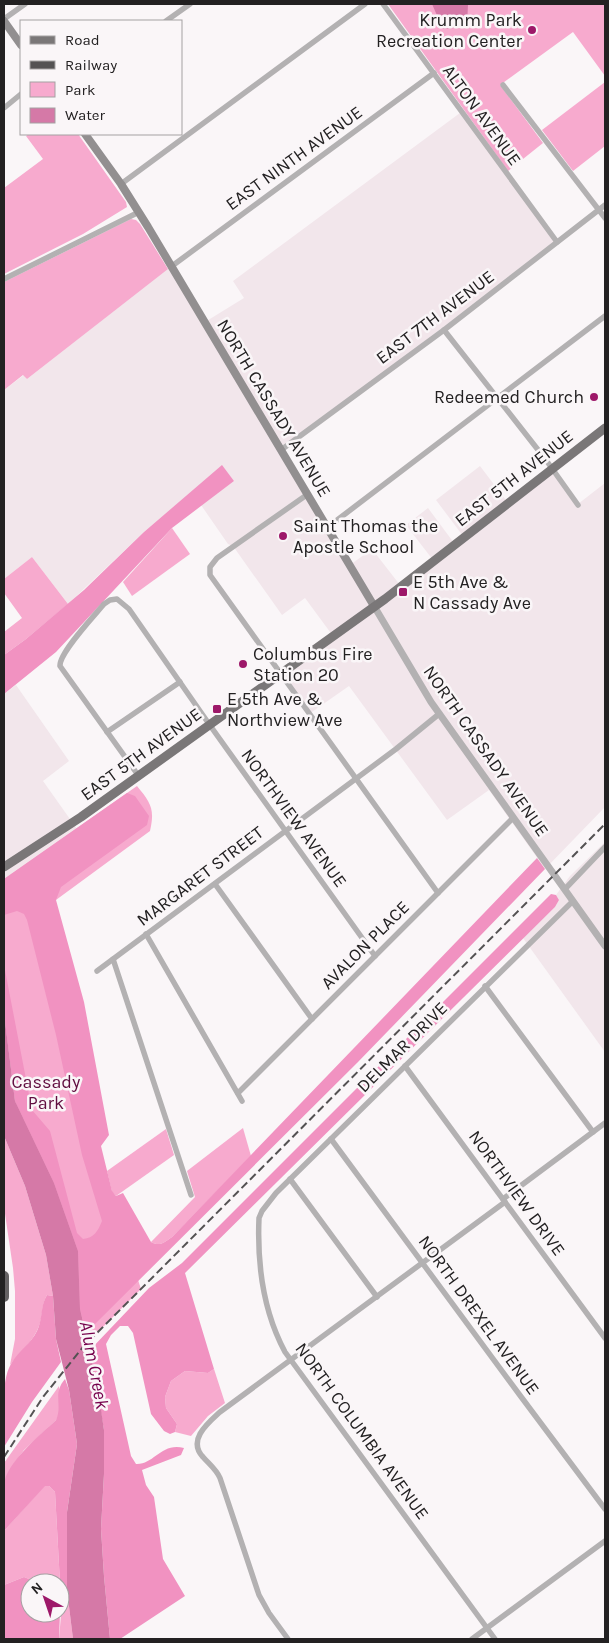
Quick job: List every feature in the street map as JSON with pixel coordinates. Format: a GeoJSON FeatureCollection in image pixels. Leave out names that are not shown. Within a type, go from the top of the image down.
{"type":"FeatureCollection","features":[{"type":"Feature","properties":{"kind":"highway"},"geometry":{"type":"LineString","coordinates":[[4,1276],[4,1298]]}},
{"type":"Feature","properties":{"kind":"main road"},"geometry":{"type":"LineString","coordinates":[[4,20],[20,44]]}},
{"type":"Feature","properties":{"kind":"main road","name":"NORTH CASSADY AVENUE"},"geometry":{"type":"LineString","coordinates":[[86,135],[139,212],[374,606]]}},
{"type":"Feature","properties":{"kind":"main road","name":"EAST 5TH AVENUE"},"geometry":{"type":"LineString","coordinates":[[4,867],[81,817],[374,606],[605,428]]}},
{"type":"Feature","properties":{"kind":"street"},"geometry":{"type":"LineString","coordinates":[[4,20],[25,4]]}},
{"type":"Feature","properties":{"kind":"street"},"geometry":{"type":"LineString","coordinates":[[167,20],[190,4]]}},
{"type":"Feature","properties":{"kind":"street"},"geometry":{"type":"LineString","coordinates":[[121,184],[365,4]]}},
{"type":"Feature","properties":{"kind":"street","name":"ALTON AVENUE"},"geometry":{"type":"LineString","coordinates":[[383,4],[557,242]]}},
{"type":"Feature","properties":{"kind":"street","name":"EAST NINTH AVENUE"},"geometry":{"type":"LineString","coordinates":[[172,266],[434,73]]}},
{"type":"Feature","properties":{"kind":"street","name":"ALTON AVENUE"},"geometry":{"type":"LineString","coordinates":[[503,85],[605,218]]}},
{"type":"Feature","properties":{"kind":"street"},"geometry":{"type":"LineString","coordinates":[[4,108],[20,95]]}},
{"type":"Feature","properties":{"kind":"street","name":"EAST 7TH AVENUE"},"geometry":{"type":"LineString","coordinates":[[281,450],[444,330],[605,205]]}},
{"type":"Feature","properties":{"kind":"street"},"geometry":{"type":"LineString","coordinates":[[4,279],[139,212]]}},
{"type":"Feature","properties":{"kind":"street"},"geometry":{"type":"LineString","coordinates":[[328,527],[605,316]]}},
{"type":"Feature","properties":{"kind":"street"},"geometry":{"type":"LineString","coordinates":[[444,330],[578,505]]}},
{"type":"Feature","properties":{"kind":"street"},"geometry":{"type":"LineString","coordinates":[[308,494],[217,558],[210,567],[210,575],[438,893]]}},
{"type":"Feature","properties":{"kind":"street","name":"NORTHVIEW AVENUE"},"geometry":{"type":"LineString","coordinates":[[108,732],[63,670],[60,662],[65,651],[104,604],[110,600],[118,599],[129,609],[375,956]]}},
{"type":"Feature","properties":{"kind":"street","name":"NORTH CASSADY AVENUE"},"geometry":{"type":"LineString","coordinates":[[374,606],[439,714],[605,946]]}},
{"type":"Feature","properties":{"kind":"street"},"geometry":{"type":"LineString","coordinates":[[138,775],[108,732],[180,682]]}},
{"type":"Feature","properties":{"kind":"street","name":"MARGARET STREET"},"geometry":{"type":"LineString","coordinates":[[97,971],[356,779],[439,714]]}},
{"type":"Feature","properties":{"kind":"street","name":"AVALON PLACE"},"geometry":{"type":"LineString","coordinates":[[238,1093],[513,818]]}},
{"type":"Feature","properties":{"kind":"street"},"geometry":{"type":"LineString","coordinates":[[565,889],[605,848]]}},
{"type":"Feature","properties":{"kind":"street"},"geometry":{"type":"LineString","coordinates":[[215,884],[312,1019]]}},
{"type":"Feature","properties":{"kind":"street","name":"DELMAR DRIVE"},"geometry":{"type":"LineString","coordinates":[[258,1218],[266,1204],[290,1178],[573,901]]}},
{"type":"Feature","properties":{"kind":"street"},"geometry":{"type":"LineString","coordinates":[[146,934],[242,1101]]}},
{"type":"Feature","properties":{"kind":"street"},"geometry":{"type":"LineString","coordinates":[[113,959],[190,1195]]}},
{"type":"Feature","properties":{"kind":"street"},"geometry":{"type":"LineString","coordinates":[[485,986],[593,1132]]}},
{"type":"Feature","properties":{"kind":"street","name":"NORTHVIEW DRIVE"},"geometry":{"type":"LineString","coordinates":[[405,1066],[605,1338]]}},
{"type":"Feature","properties":{"kind":"street"},"geometry":{"type":"LineString","coordinates":[[288,1639],[263,1602],[220,1478],[212,1465],[201,1456],[197,1445],[200,1433],[220,1412],[377,1297],[605,1123]]}},
{"type":"Feature","properties":{"kind":"street","name":"NORTH DREXEL AVENUE"},"geometry":{"type":"LineString","coordinates":[[331,1139],[605,1509]]}},
{"type":"Feature","properties":{"kind":"street"},"geometry":{"type":"LineString","coordinates":[[290,1178],[377,1297]]}},
{"type":"Feature","properties":{"kind":"street","name":"NORTH COLUMBIA AVENUE"},"geometry":{"type":"LineString","coordinates":[[258,1218],[261,1281],[265,1304],[279,1340],[291,1361],[495,1639]]}},
{"type":"Feature","properties":{"kind":"street"},"geometry":{"type":"LineString","coordinates":[[472,1639],[605,1541]]}},
{"type":"Feature","properties":{"kind":"shaded area"},"geometry":{"type":"Polygon","coordinates":[[[464,110],[558,241],[281,449],[350,565],[372,549],[400,585],[433,560],[406,525],[428,508],[454,543],[463,536],[436,500],[480,466],[508,503],[552,469],[578,504],[605,483],[605,807],[545,869],[489,790],[447,820],[349,686],[309,714],[280,673],[333,636],[305,598],[282,615],[201,505],[234,481],[222,466],[144,532],[68,604],[32,557],[4,579],[4,390],[24,375],[27,379],[171,266],[205,322],[244,298],[233,281],[464,110]]]}},
{"type":"Feature","properties":{"kind":"shaded area"},"geometry":{"type":"Polygon","coordinates":[[[222,465],[234,481],[172,528],[56,652],[4,694],[4,655],[84,590],[144,532],[222,465]]]}},
{"type":"Feature","properties":{"kind":"shaded area"},"geometry":{"type":"Polygon","coordinates":[[[16,685],[69,761],[43,781],[77,829],[4,879],[4,694],[16,685]]]}},
{"type":"Feature","properties":{"kind":"shaded area"},"geometry":{"type":"Polygon","coordinates":[[[127,793],[135,796],[149,816],[147,825],[61,887],[56,900],[84,1002],[109,1135],[101,1146],[112,1191],[116,1196],[123,1193],[151,1242],[157,1244],[172,1237],[537,858],[545,869],[358,1062],[86,1333],[80,1309],[78,1251],[54,1183],[15,1101],[4,1013],[4,965],[32,1110],[50,1131],[77,1233],[83,1239],[93,1236],[102,1221],[82,1155],[56,1035],[27,920],[24,914],[17,911],[4,915],[4,879],[127,793]]]}},
{"type":"Feature","properties":{"kind":"shaded area"},"geometry":{"type":"Polygon","coordinates":[[[605,842],[605,1052],[523,938],[555,907],[559,900],[556,895],[570,876],[605,842]]]}},
{"type":"Feature","properties":{"kind":"shaded area"},"geometry":{"type":"Polygon","coordinates":[[[551,894],[556,895],[559,900],[555,907],[185,1273],[214,1369],[208,1373],[185,1371],[171,1381],[165,1397],[166,1408],[177,1424],[175,1432],[170,1434],[164,1431],[151,1414],[133,1333],[128,1326],[120,1326],[111,1335],[106,1344],[131,1456],[136,1464],[148,1461],[169,1448],[184,1448],[181,1455],[142,1470],[146,1485],[154,1497],[163,1559],[185,1596],[120,1639],[110,1639],[101,1529],[104,1430],[90,1350],[149,1288],[182,1263],[551,894]]]}},
{"type":"Feature","properties":{"kind":"shaded area"},"geometry":{"type":"Polygon","coordinates":[[[47,1295],[53,1296],[56,1339],[61,1362],[32,1402],[4,1447],[3,1404],[5,1382],[14,1359],[37,1331],[47,1295]]]}},
{"type":"Feature","properties":{"kind":"shaded area"},"geometry":{"type":"Polygon","coordinates":[[[65,1379],[69,1390],[77,1444],[67,1512],[67,1573],[59,1573],[55,1492],[49,1486],[45,1486],[4,1531],[3,1495],[6,1476],[25,1449],[56,1420],[61,1384],[65,1379]]]}},
{"type":"Feature","properties":{"kind":"shaded area"},"geometry":{"type":"Polygon","coordinates":[[[20,1579],[20,1623],[60,1623],[59,1639],[4,1639],[4,1585],[20,1579]]]}},
{"type":"Feature","properties":{"kind":"green space"},"geometry":{"type":"Polygon","coordinates":[[[388,4],[605,4],[605,76],[573,32],[500,85],[543,143],[508,171],[388,4]]]}},
{"type":"Feature","properties":{"kind":"green space"},"geometry":{"type":"Polygon","coordinates":[[[605,82],[605,146],[573,171],[542,130],[605,82]]]}},
{"type":"Feature","properties":{"kind":"green space"},"geometry":{"type":"Polygon","coordinates":[[[79,135],[126,202],[127,207],[83,234],[4,274],[4,188],[43,159],[26,136],[79,135]]]}},
{"type":"Feature","properties":{"kind":"green space"},"geometry":{"type":"Polygon","coordinates":[[[131,219],[136,220],[140,224],[168,269],[27,379],[23,375],[4,390],[4,282],[131,219]]]}},
{"type":"Feature","properties":{"kind":"green space"},"geometry":{"type":"Polygon","coordinates":[[[172,528],[190,554],[132,596],[123,582],[172,528]]]}},
{"type":"Feature","properties":{"kind":"green space"},"geometry":{"type":"Polygon","coordinates":[[[32,557],[68,604],[4,655],[4,632],[22,618],[4,593],[4,579],[32,557]]]}},
{"type":"Feature","properties":{"kind":"green space","name":"Cassady Park"},"geometry":{"type":"Polygon","coordinates":[[[137,786],[151,807],[150,831],[30,919],[96,1153],[141,1289],[87,1343],[15,1101],[4,1013],[4,879],[137,786]]]}},
{"type":"Feature","properties":{"kind":"green space"},"geometry":{"type":"Polygon","coordinates":[[[243,1128],[251,1156],[172,1237],[160,1244],[151,1242],[195,1197],[187,1171],[243,1128]]]}},
{"type":"Feature","properties":{"kind":"green space"},"geometry":{"type":"Polygon","coordinates":[[[166,1129],[174,1155],[116,1196],[112,1192],[107,1171],[166,1129]]]}},
{"type":"Feature","properties":{"kind":"green space"},"geometry":{"type":"Polygon","coordinates":[[[4,1136],[25,1186],[46,1255],[53,1296],[47,1295],[36,1332],[10,1365],[15,1339],[15,1291],[4,1207],[4,1136]]]}},
{"type":"Feature","properties":{"kind":"green space"},"geometry":{"type":"Polygon","coordinates":[[[214,1369],[225,1403],[208,1416],[191,1436],[175,1432],[177,1424],[166,1408],[165,1397],[171,1381],[185,1371],[208,1373],[214,1369]]]}},
{"type":"Feature","properties":{"kind":"green space"},"geometry":{"type":"Polygon","coordinates":[[[59,1386],[59,1415],[24,1450],[4,1482],[4,1463],[59,1386]]]}},
{"type":"Feature","properties":{"kind":"green space"},"geometry":{"type":"Polygon","coordinates":[[[45,1485],[49,1486],[55,1492],[59,1573],[20,1573],[20,1579],[4,1585],[4,1531],[45,1485]]]}},
{"type":"Feature","properties":{"kind":"green space"},"geometry":{"type":"Polygon","coordinates":[[[70,1614],[73,1639],[59,1639],[60,1623],[70,1623],[70,1614]]]}},
{"type":"Feature","properties":{"kind":"water"},"geometry":{"type":"Polygon","coordinates":[[[432,4],[468,4],[467,27],[443,29],[432,4]]]}},
{"type":"Feature","properties":{"kind":"water"},"geometry":{"type":"Polygon","coordinates":[[[4,1013],[15,1101],[54,1183],[78,1251],[80,1309],[97,1383],[104,1430],[101,1529],[110,1639],[73,1639],[70,1614],[70,1573],[67,1573],[67,1512],[77,1444],[69,1390],[56,1339],[53,1296],[46,1255],[25,1186],[4,1136],[4,1013]]]}},
{"type":"Feature","properties":{"kind":"railway"},"geometry":{"type":"LineString","coordinates":[[4,1457],[43,1397],[83,1347],[605,824]]}},
{"type":"Feature","properties":{"kind":"place","name":"Krumm Park Recreation Center"},"geometry":{"type":"Point","coordinates":[532,30]}},
{"type":"Feature","properties":{"kind":"place","name":"Redeemed Church"},"geometry":{"type":"Point","coordinates":[594,397]}},
{"type":"Feature","properties":{"kind":"place","name":"Saint Thomas the Apostle School"},"geometry":{"type":"Point","coordinates":[283,536]}},
{"type":"Feature","properties":{"kind":"place","name":"E 5th Ave & N Cassady Ave"},"geometry":{"type":"Point","coordinates":[403,592]}},
{"type":"Feature","properties":{"kind":"place","name":"Columbus Fire Station 20"},"geometry":{"type":"Point","coordinates":[243,664]}},
{"type":"Feature","properties":{"kind":"place","name":"E 5th Ave & Northview Ave"},"geometry":{"type":"Point","coordinates":[217,709]}},
{"type":"Feature","properties":{"kind":"water label","name":"Alum Creek"},"geometry":{"type":"Point","coordinates":[94,1365]}}]}
